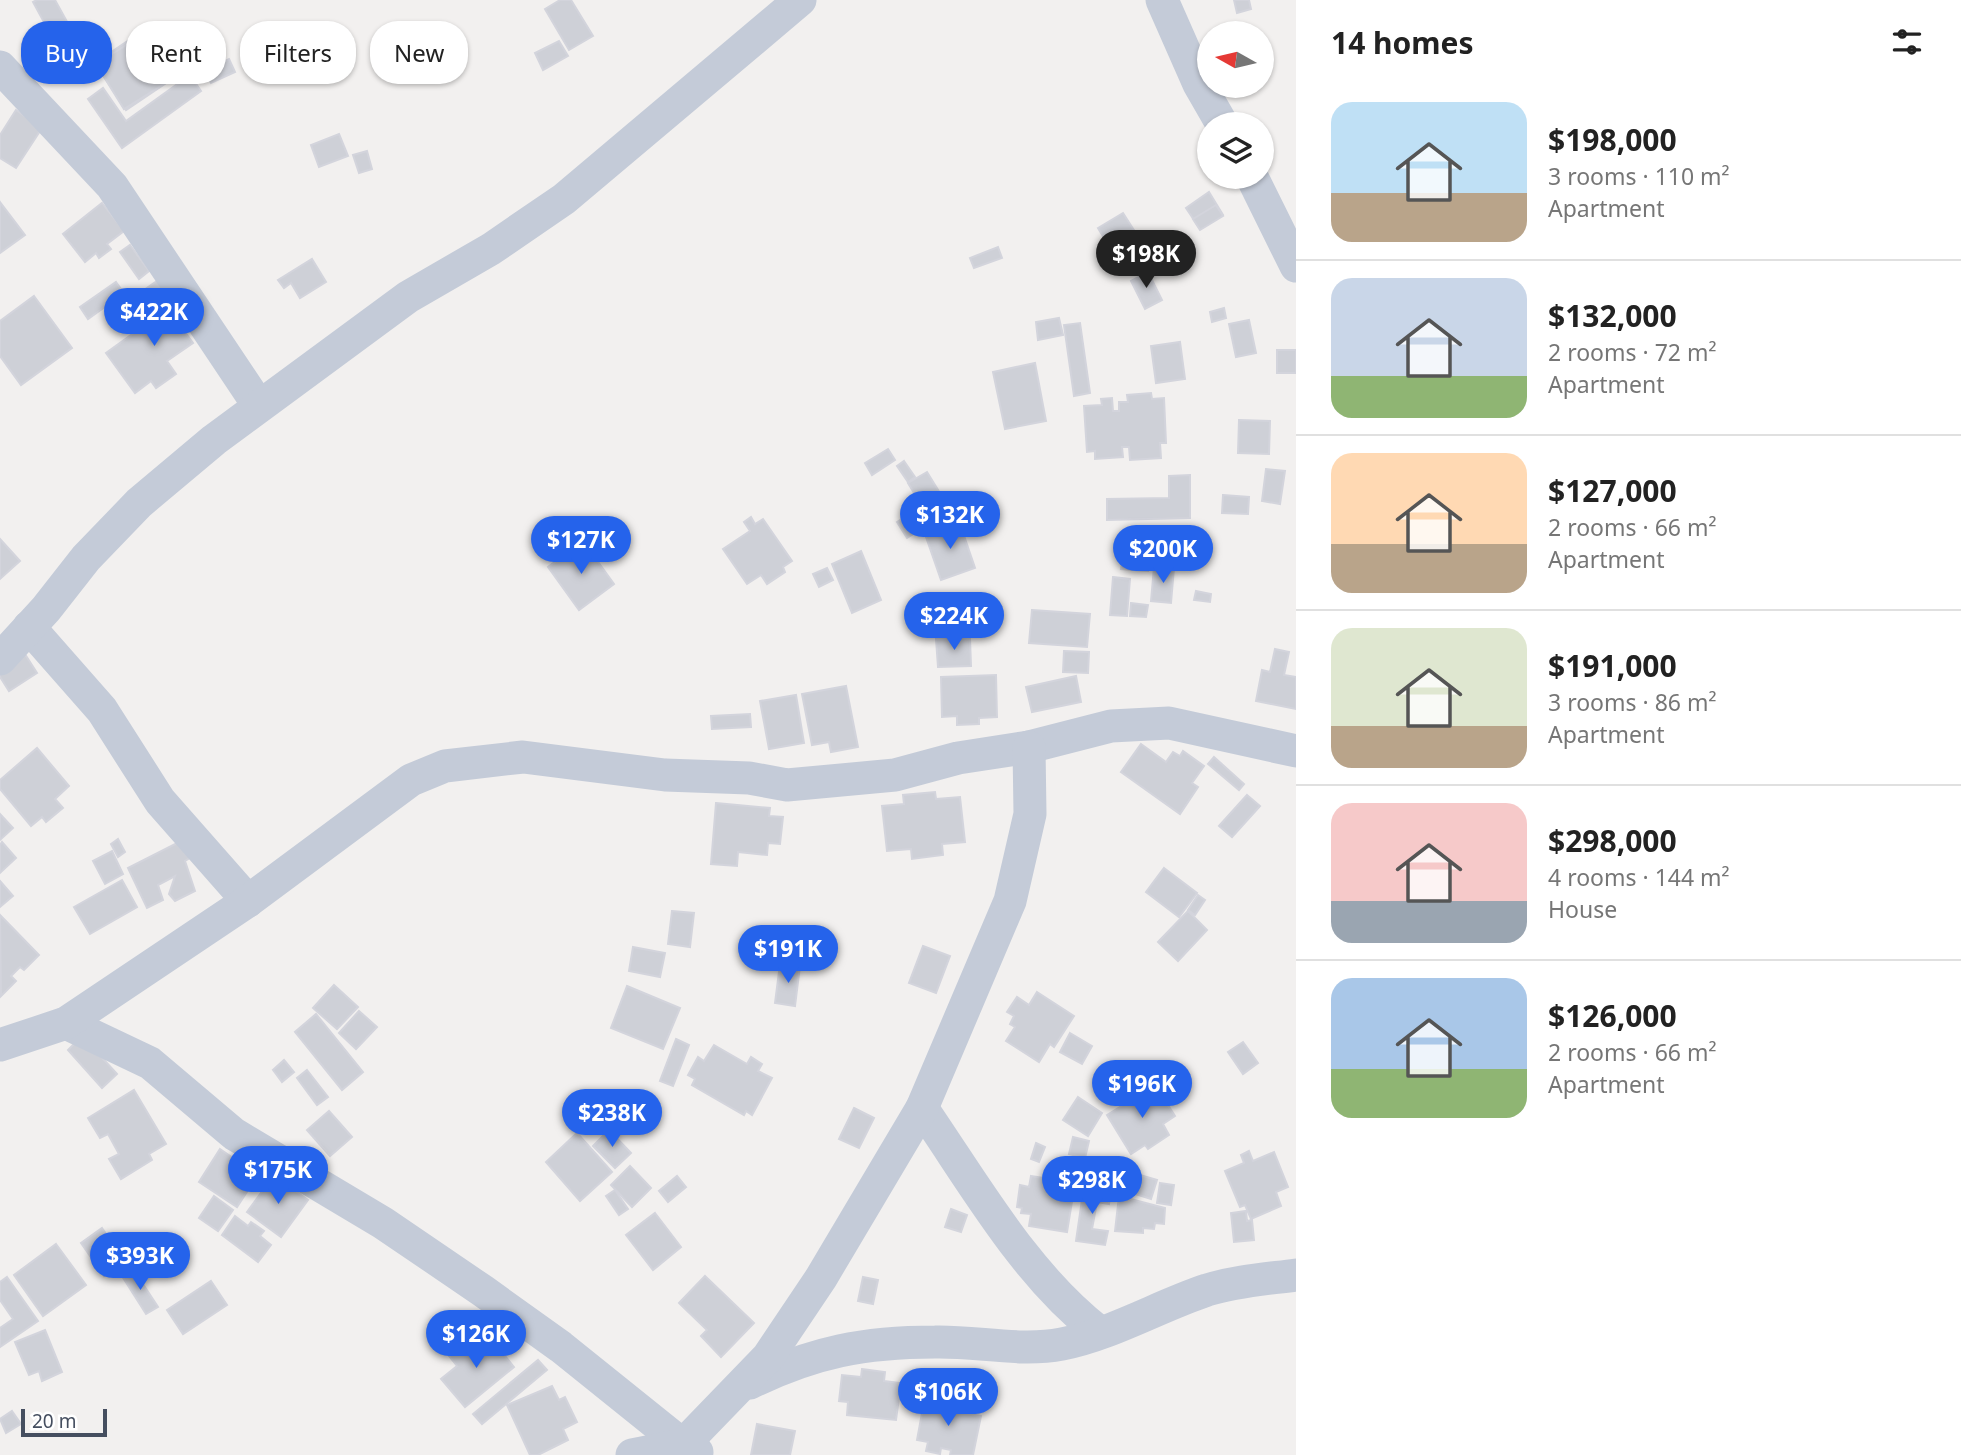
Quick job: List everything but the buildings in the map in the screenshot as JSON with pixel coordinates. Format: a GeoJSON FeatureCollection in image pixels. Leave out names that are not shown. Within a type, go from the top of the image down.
{"type":"FeatureCollection","features":[{"type":"Feature","properties":{"kind":"street"},"geometry":{"type":"LineString","coordinates":[[0,659],[86,558],[139,503],[259,406],[408,297],[491,249],[564,199],[800,0]]}},
{"type":"Feature","properties":{"kind":"street"},"geometry":{"type":"LineString","coordinates":[[1162,0],[1199,84],[1215,112]]}},
{"type":"Feature","properties":{"kind":"street"},"geometry":{"type":"LineString","coordinates":[[0,67],[112,186],[259,406]]}},
{"type":"Feature","properties":{"kind":"street"},"geometry":{"type":"LineString","coordinates":[[1258,189],[1296,267]]}},
{"type":"Feature","properties":{"kind":"street"},"geometry":{"type":"LineString","coordinates":[[29,627],[102,710],[160,801],[248,901]]}},
{"type":"Feature","properties":{"kind":"street"},"geometry":{"type":"LineString","coordinates":[[0,1045],[66,1023],[248,901],[411,780],[445,765],[523,757],[665,775],[749,778],[787,785],[895,775],[958,758],[1029,747],[1111,726],[1169,723],[1296,751]]}},
{"type":"Feature","properties":{"kind":"street"},"geometry":{"type":"LineString","coordinates":[[632,1455],[693,1450],[736,1390],[768,1357],[821,1278],[922,1108],[1010,901],[1030,814],[1029,747]]}},
{"type":"Feature","properties":{"kind":"street"},"geometry":{"type":"LineString","coordinates":[[66,1023],[149,1063],[234,1134],[383,1223],[483,1291],[561,1347],[693,1450]]}},
{"type":"Feature","properties":{"kind":"street"},"geometry":{"type":"LineString","coordinates":[[922,1108],[1014,1243],[1072,1311],[1098,1332]]}},
{"type":"Feature","properties":{"kind":"street"},"geometry":{"type":"LineString","coordinates":[[736,1390],[785,1366],[830,1351],[936,1341],[996,1347],[1062,1344],[1207,1290],[1259,1278],[1296,1275]]}}]}
